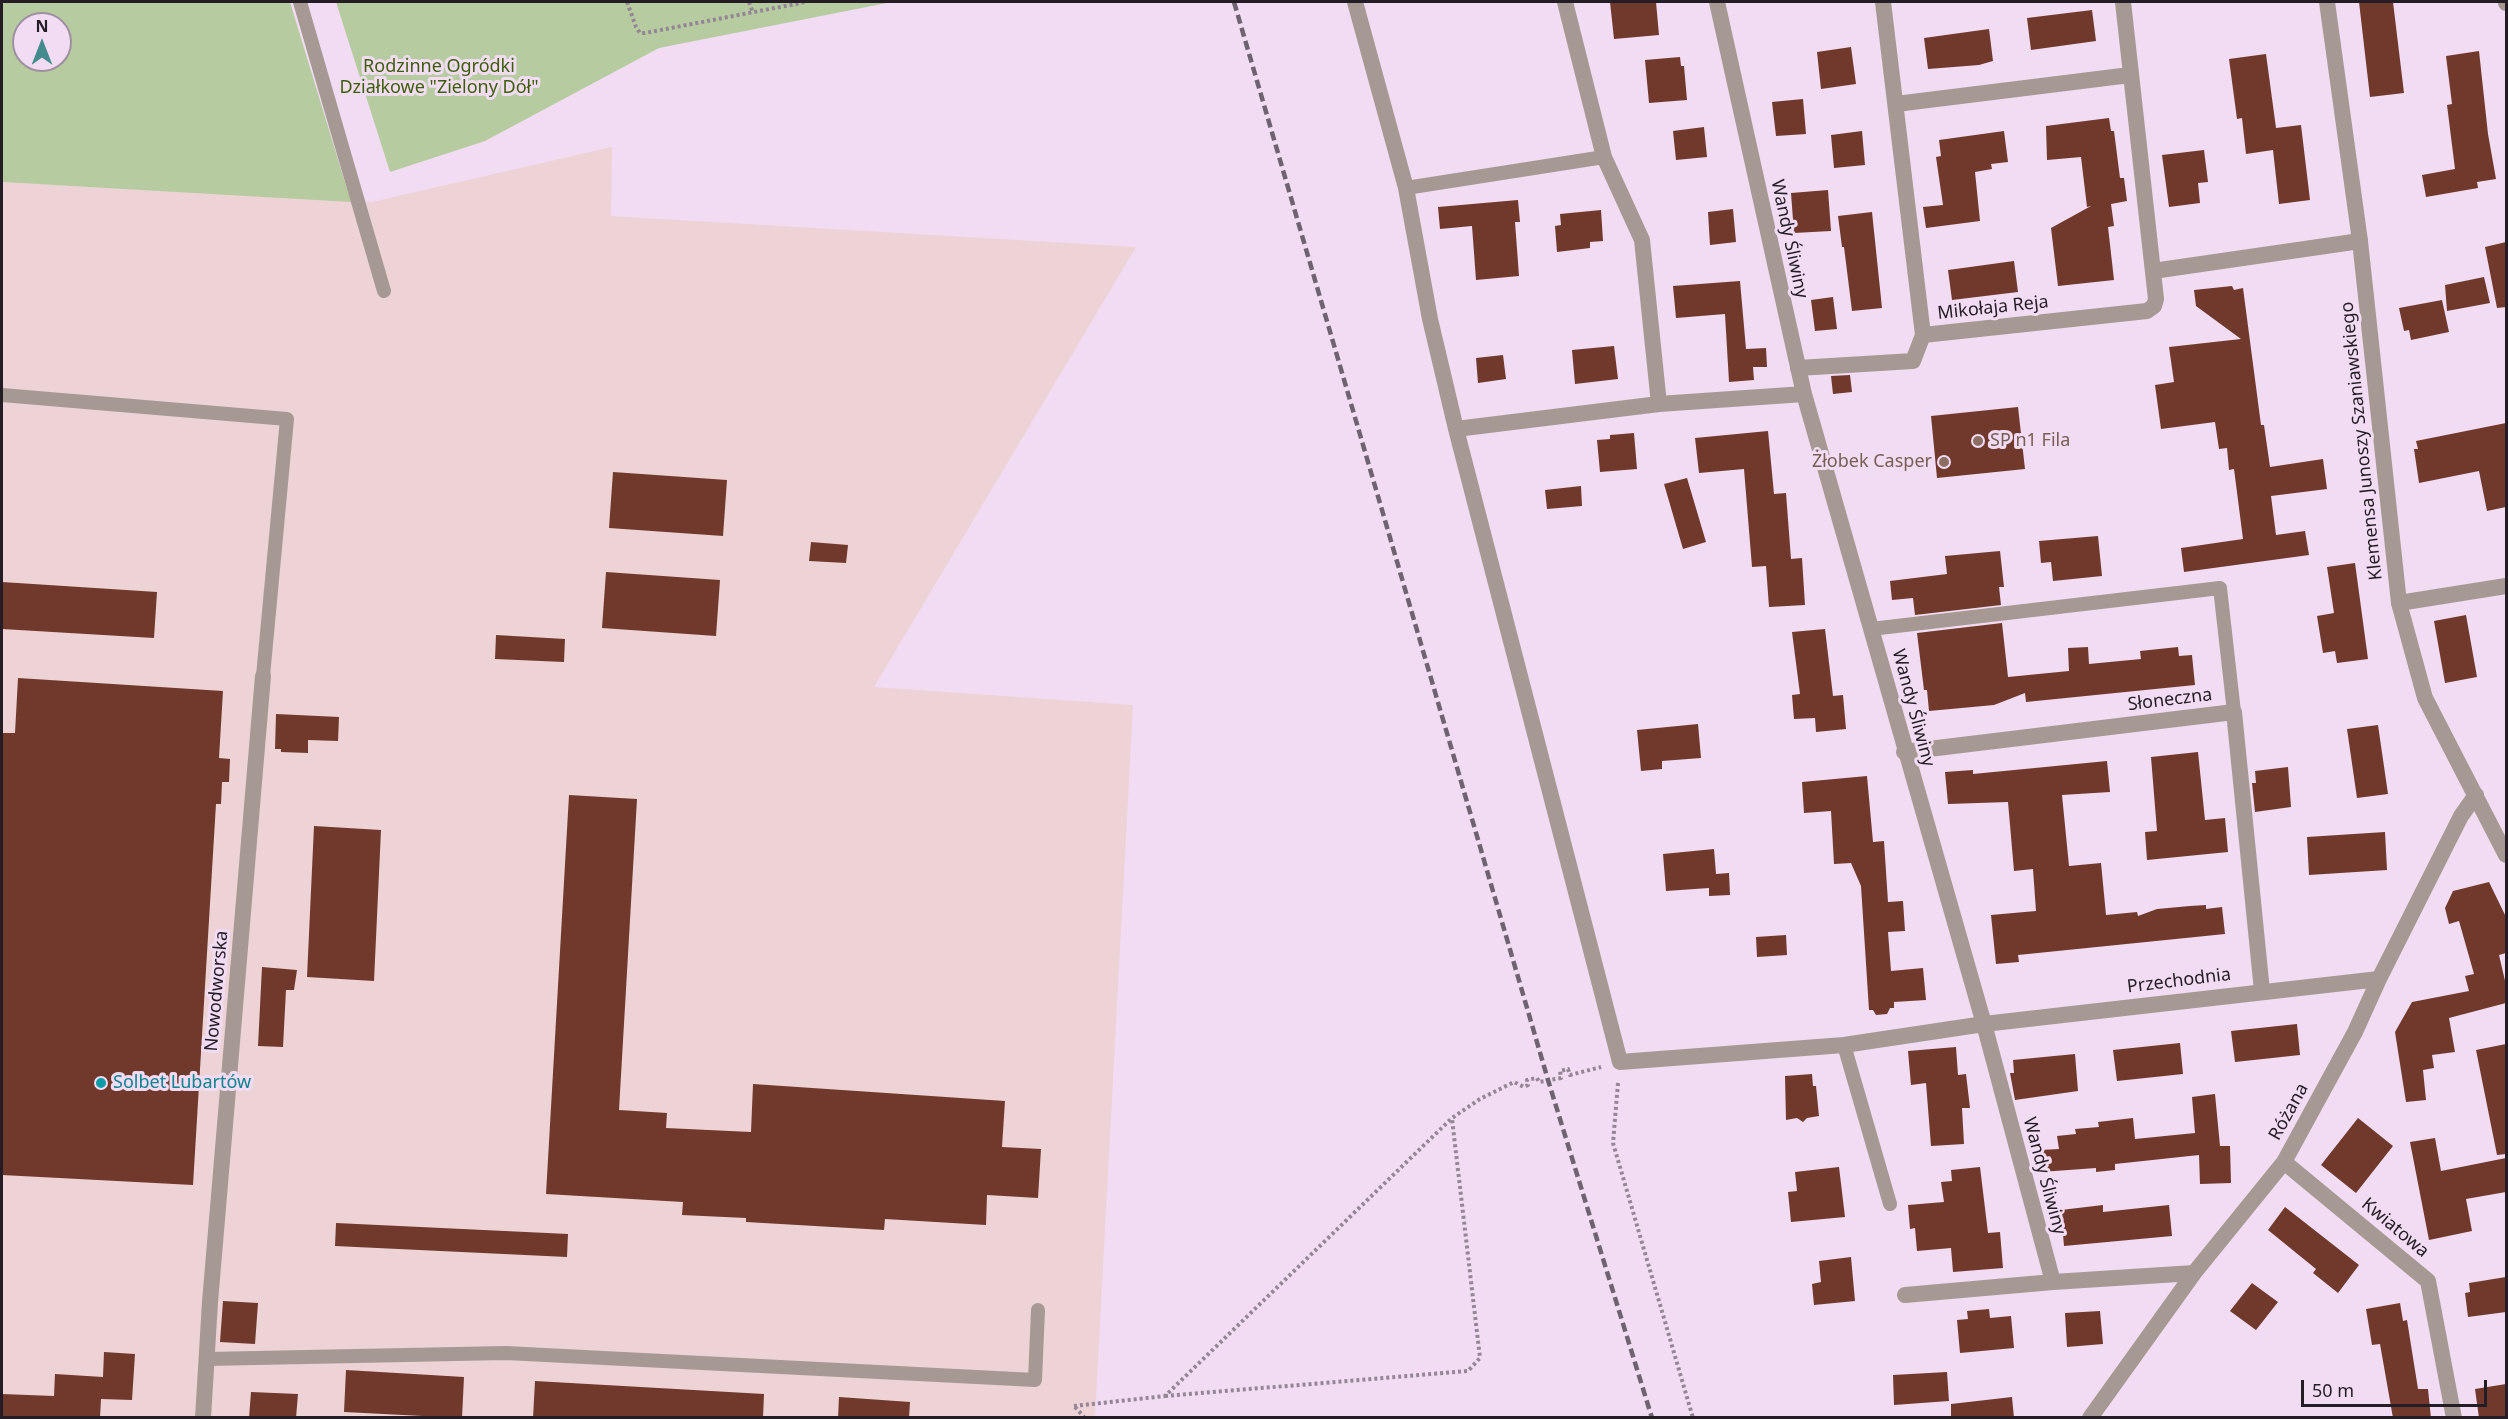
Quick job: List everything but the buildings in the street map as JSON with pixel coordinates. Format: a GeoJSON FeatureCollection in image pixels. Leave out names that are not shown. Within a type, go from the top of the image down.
{"type":"FeatureCollection","features":[{"type":"Feature","properties":{"kind":"street"},"geometry":{"type":"LineString","coordinates":[[1355,2],[1406,188],[1430,319],[1456,429],[1620,1062]]}},
{"type":"Feature","properties":{"kind":"street"},"geometry":{"type":"LineString","coordinates":[[1565,2],[1604,157],[1642,240],[1659,404]]}},
{"type":"Feature","properties":{"kind":"street","name":"Wandy Śliwiny"},"geometry":{"type":"LineString","coordinates":[[1717,2],[1804,394],[1904,752],[1984,1024],[2053,1282]]}},
{"type":"Feature","properties":{"kind":"street","name":"Mikołaja Reja"},"geometry":{"type":"LineString","coordinates":[[1883,2],[1923,335],[2147,311],[2154,306],[2156,298],[2123,2]]}},
{"type":"Feature","properties":{"kind":"street","name":"Klemensa Junoszy Szaniawskiego"},"geometry":{"type":"LineString","coordinates":[[2327,2],[2360,241],[2399,603],[2425,698],[2506,855]]}},
{"type":"Feature","properties":{"kind":"street"},"geometry":{"type":"LineString","coordinates":[[1896,104],[2130,75]]}},
{"type":"Feature","properties":{"kind":"street"},"geometry":{"type":"LineString","coordinates":[[2153,270],[2360,241]]}},
{"type":"Feature","properties":{"kind":"street"},"geometry":{"type":"LineString","coordinates":[[1798,368],[1913,361],[1923,335]]}},
{"type":"Feature","properties":{"kind":"street"},"geometry":{"type":"LineString","coordinates":[[1456,429],[1659,404],[1804,394]]}},
{"type":"Feature","properties":{"kind":"street"},"geometry":{"type":"LineString","coordinates":[[2399,603],[2506,586]]}},
{"type":"Feature","properties":{"kind":"street","name":"Nowodworska"},"geometry":{"type":"LineString","coordinates":[[203,1418],[263,676]]}},
{"type":"Feature","properties":{"kind":"street","name":"Słoneczna"},"geometry":{"type":"LineString","coordinates":[[1904,752],[2234,712],[2262,991]]}},
{"type":"Feature","properties":{"kind":"street","name":"Różana"},"geometry":{"type":"LineString","coordinates":[[2090,1418],[2194,1273],[2284,1162],[2355,1032],[2379,978],[2461,816],[2476,795]]}},
{"type":"Feature","properties":{"kind":"street","name":"Przechodnia"},"geometry":{"type":"LineString","coordinates":[[1620,1062],[1844,1045],[1984,1024],[2379,978]]}},
{"type":"Feature","properties":{"kind":"street","name":"Kwiatowa"},"geometry":{"type":"LineString","coordinates":[[2284,1162],[2428,1281],[2454,1418]]}},
{"type":"Feature","properties":{"kind":"street"},"geometry":{"type":"LineString","coordinates":[[1905,1295],[2194,1273]]}},
{"type":"Feature","properties":{"kind":"lane"},"geometry":{"type":"LineString","coordinates":[[300,2],[384,291]]}},
{"type":"Feature","properties":{"kind":"lane"},"geometry":{"type":"LineString","coordinates":[[1406,188],[1604,157]]}},
{"type":"Feature","properties":{"kind":"lane"},"geometry":{"type":"LineString","coordinates":[[2,395],[287,419],[263,676]]}},
{"type":"Feature","properties":{"kind":"lane"},"geometry":{"type":"LineString","coordinates":[[1871,629],[2220,588],[2234,712]]}},
{"type":"Feature","properties":{"kind":"lane"},"geometry":{"type":"LineString","coordinates":[[1844,1045],[1890,1204]]}},
{"type":"Feature","properties":{"kind":"lane"},"geometry":{"type":"LineString","coordinates":[[206,1359],[506,1353],[1035,1380],[1038,1310]]}},
{"type":"Feature","properties":{"kind":"path"},"geometry":{"type":"LineString","coordinates":[[627,2],[640,33],[806,2]]}},
{"type":"Feature","properties":{"kind":"path"},"geometry":{"type":"LineString","coordinates":[[749,2],[753,13]]}},
{"type":"Feature","properties":{"kind":"path"},"geometry":{"type":"LineString","coordinates":[[1165,1396],[1452,1118],[1480,1099],[1514,1082],[1524,1087],[1528,1085],[1527,1080],[1537,1078],[1539,1082],[1561,1078],[1560,1071],[1568,1069],[1570,1075],[1620,1062],[1613,1143],[1693,1418]]}},
{"type":"Feature","properties":{"kind":"path"},"geometry":{"type":"LineString","coordinates":[[1085,1418],[1074,1406],[1165,1396],[1468,1371],[1480,1358],[1452,1118]]}},
{"type":"Feature","properties":{"kind":"shaded area"},"geometry":{"type":"Polygon","coordinates":[[[612,147],[611,216],[1136,247],[874,687],[1133,705],[1095,1417],[2,1417],[2,182],[372,202],[612,147]]]}},
{"type":"Feature","properties":{"kind":"green space"},"geometry":{"type":"Polygon","coordinates":[[[2,2],[290,2],[351,202],[2,182],[2,2]]]}},
{"type":"Feature","properties":{"kind":"green space","name":"Rodzinne Ogródki Działkowe \"Zielony Dół\""},"geometry":{"type":"Polygon","coordinates":[[[336,2],[892,2],[659,48],[485,141],[390,172],[336,2]]]}},
{"type":"Feature","properties":{"kind":"railway"},"geometry":{"type":"LineString","coordinates":[[1234,2],[1548,1080],[1652,1418]]}},
{"type":"Feature","properties":{"kind":"place","name":"SP n1 Fila"},"geometry":{"type":"Point","coordinates":[1978,441]}},
{"type":"Feature","properties":{"kind":"place","name":"Żłobek Casper"},"geometry":{"type":"Point","coordinates":[1944,462]}},
{"type":"Feature","properties":{"kind":"place","name":"Solbet Lubartów"},"geometry":{"type":"Point","coordinates":[101,1083]}}]}
